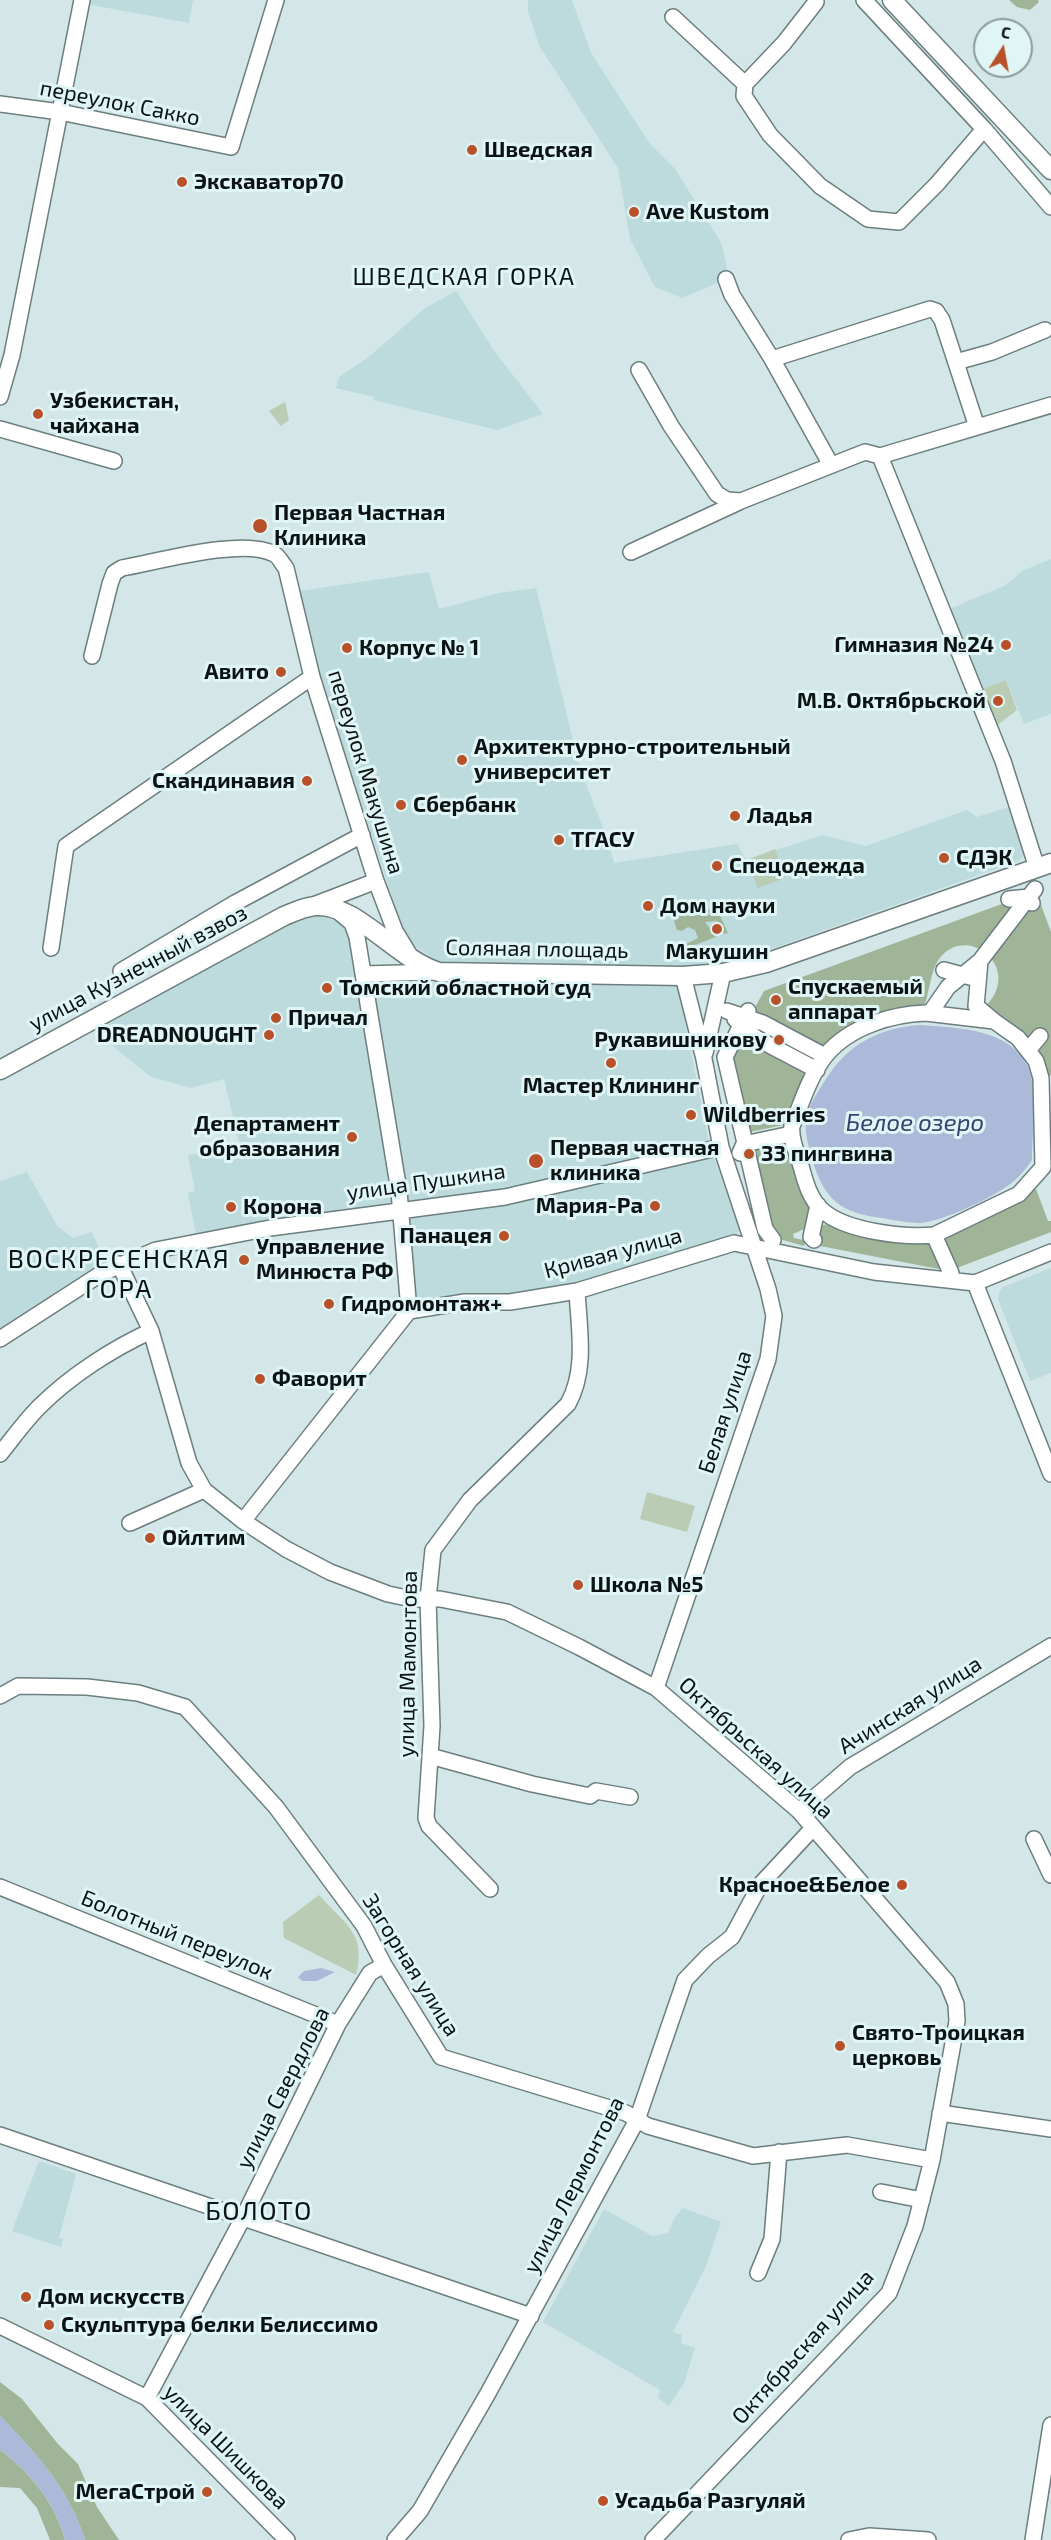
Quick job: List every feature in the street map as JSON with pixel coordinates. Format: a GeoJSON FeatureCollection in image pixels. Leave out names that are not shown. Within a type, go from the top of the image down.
{"type":"FeatureCollection","features":[{"type":"Feature","properties":{"kind":"main road"},"geometry":{"type":"LineString","coordinates":[[892,0],[1051,170]]}},
{"type":"Feature","properties":{"kind":"main road"},"geometry":{"type":"LineString","coordinates":[[683,976],[723,973],[766,963],[1029,894]]}},
{"type":"Feature","properties":{"kind":"main road","name":"Соляная площадь"},"geometry":{"type":"LineString","coordinates":[[300,910],[315,906],[332,908],[358,920],[416,962],[439,972],[683,976]]}},
{"type":"Feature","properties":{"kind":"main road","name":"улица Кузнечный взвоз"},"geometry":{"type":"LineString","coordinates":[[0,1070],[300,910]]}},
{"type":"Feature","properties":{"kind":"street"},"geometry":{"type":"LineString","coordinates":[[0,397],[12,355],[82,0]]}},
{"type":"Feature","properties":{"kind":"street","name":"переулок Сакко"},"geometry":{"type":"LineString","coordinates":[[0,104],[60,112],[231,147],[276,0]]}},
{"type":"Feature","properties":{"kind":"street"},"geometry":{"type":"LineString","coordinates":[[864,0],[984,129],[1051,207]]}},
{"type":"Feature","properties":{"kind":"street"},"geometry":{"type":"LineString","coordinates":[[816,2],[784,43],[745,84],[744,96],[770,135],[820,186],[868,219],[899,222],[984,129]]}},
{"type":"Feature","properties":{"kind":"street"},"geometry":{"type":"LineString","coordinates":[[673,17],[745,84]]}},
{"type":"Feature","properties":{"kind":"street"},"geometry":{"type":"LineString","coordinates":[[726,279],[732,295],[772,358],[831,465]]}},
{"type":"Feature","properties":{"kind":"street"},"geometry":{"type":"LineString","coordinates":[[772,358],[930,309],[936,311],[942,320],[977,428]]}},
{"type":"Feature","properties":{"kind":"street"},"geometry":{"type":"LineString","coordinates":[[956,362],[992,352],[1045,330]]}},
{"type":"Feature","properties":{"kind":"street"},"geometry":{"type":"LineString","coordinates":[[639,370],[717,494],[727,500],[741,501]]}},
{"type":"Feature","properties":{"kind":"street"},"geometry":{"type":"LineString","coordinates":[[631,552],[741,501],[865,452],[880,456],[1051,405]]}},
{"type":"Feature","properties":{"kind":"street"},"geometry":{"type":"LineString","coordinates":[[0,429],[114,461]]}},
{"type":"Feature","properties":{"kind":"street"},"geometry":{"type":"LineString","coordinates":[[880,456],[943,608],[1018,804],[1029,894],[980,961],[948,987],[930,1013]]}},
{"type":"Feature","properties":{"kind":"street","name":"переулок Макушина"},"geometry":{"type":"LineString","coordinates":[[92,656],[114,573],[122,568],[200,553],[252,547],[275,554],[286,568],[312,677],[376,881],[395,931],[416,962]]}},
{"type":"Feature","properties":{"kind":"street"},"geometry":{"type":"LineString","coordinates":[[51,948],[66,846],[312,677]]}},
{"type":"Feature","properties":{"kind":"street"},"geometry":{"type":"LineString","coordinates":[[121,971],[235,903],[362,835]]}},
{"type":"Feature","properties":{"kind":"street"},"geometry":{"type":"LineString","coordinates":[[300,910],[376,881]]}},
{"type":"Feature","properties":{"kind":"street"},"geometry":{"type":"LineString","coordinates":[[243,1521],[409,1311],[399,1209],[357,937],[352,923],[332,908]]}},
{"type":"Feature","properties":{"kind":"street"},"geometry":{"type":"LineString","coordinates":[[980,961],[983,982],[976,1006],[1018,1038],[1036,1061],[1046,1084],[1048,1160],[1037,1176],[1014,1198],[943,1232],[920,1236],[859,1228],[836,1219],[818,1205],[804,1176],[791,1130],[825,1056],[846,1038],[869,1026],[909,1011],[994,1021]]}},
{"type":"Feature","properties":{"kind":"street"},"geometry":{"type":"LineString","coordinates":[[944,970],[983,982]]}},
{"type":"Feature","properties":{"kind":"street"},"geometry":{"type":"LineString","coordinates":[[363,974],[439,972]]}},
{"type":"Feature","properties":{"kind":"street"},"geometry":{"type":"LineString","coordinates":[[704,1059],[723,973]]}},
{"type":"Feature","properties":{"kind":"street"},"geometry":{"type":"LineString","coordinates":[[683,976],[704,1059],[721,1147]]}},
{"type":"Feature","properties":{"kind":"street"},"geometry":{"type":"LineString","coordinates":[[745,1017],[763,1021],[825,1056]]}},
{"type":"Feature","properties":{"kind":"street"},"geometry":{"type":"LineString","coordinates":[[745,1017],[753,1037],[817,1070]]}},
{"type":"Feature","properties":{"kind":"street"},"geometry":{"type":"LineString","coordinates":[[745,1017],[725,1057],[765,1229],[773,1240]]}},
{"type":"Feature","properties":{"kind":"street"},"geometry":{"type":"LineString","coordinates":[[753,1037],[763,1021]]}},
{"type":"Feature","properties":{"kind":"street"},"geometry":{"type":"LineString","coordinates":[[1028,1050],[1040,1036]]}},
{"type":"Feature","properties":{"kind":"street"},"geometry":{"type":"LineString","coordinates":[[793,1059],[804,1043]]}},
{"type":"Feature","properties":{"kind":"street"},"geometry":{"type":"LineString","coordinates":[[743,1140],[791,1130]]}},
{"type":"Feature","properties":{"kind":"street"},"geometry":{"type":"LineString","coordinates":[[738,1159],[743,1140]]}},
{"type":"Feature","properties":{"kind":"street","name":"улица Пушкина"},"geometry":{"type":"LineString","coordinates":[[0,1339],[119,1264],[156,1250],[270,1228],[399,1209],[505,1197],[721,1147]]}},
{"type":"Feature","properties":{"kind":"street","name":"Белая улица"},"geometry":{"type":"LineString","coordinates":[[656,1688],[768,1359],[774,1316],[768,1289],[721,1147]]}},
{"type":"Feature","properties":{"kind":"street"},"geometry":{"type":"LineString","coordinates":[[814,1240],[811,1237],[818,1205]]}},
{"type":"Feature","properties":{"kind":"street"},"geometry":{"type":"LineString","coordinates":[[943,1232],[951,1273]]}},
{"type":"Feature","properties":{"kind":"street","name":"Кривая улица"},"geometry":{"type":"LineString","coordinates":[[409,1311],[465,1302],[510,1302],[577,1291],[734,1243],[753,1245],[814,1261],[874,1272],[975,1283],[1051,1252]]}},
{"type":"Feature","properties":{"kind":"street","name":"Октябрьская улица"},"geometry":{"type":"LineString","coordinates":[[119,1264],[151,1331],[189,1463],[204,1490],[243,1521],[286,1549],[330,1572],[388,1594],[507,1612],[656,1688],[799,1811],[947,1982],[956,2004],[957,2021],[932,2160],[908,2245],[889,2293],[653,2540]]}},
{"type":"Feature","properties":{"kind":"street"},"geometry":{"type":"LineString","coordinates":[[975,1283],[1051,1474]]}},
{"type":"Feature","properties":{"kind":"street","name":"улица Мамонтова"},"geometry":{"type":"LineString","coordinates":[[490,1889],[429,1826],[425,1809],[432,1726],[428,1599],[433,1550],[470,1500],[568,1404],[577,1387],[580,1365],[577,1291]]}},
{"type":"Feature","properties":{"kind":"street"},"geometry":{"type":"LineString","coordinates":[[0,1454],[40,1407],[59,1391],[128,1342],[151,1331]]}},
{"type":"Feature","properties":{"kind":"street"},"geometry":{"type":"LineString","coordinates":[[130,1523],[204,1490]]}},
{"type":"Feature","properties":{"kind":"street","name":"Ачинская улица"},"geometry":{"type":"LineString","coordinates":[[799,1811],[850,1767],[1051,1646]]}},
{"type":"Feature","properties":{"kind":"street","name":"Загорная улица"},"geometry":{"type":"LineString","coordinates":[[0,1696],[18,1686],[87,1687],[138,1693],[185,1707],[276,1807],[364,1926],[384,1965],[441,2057],[607,2107],[648,2126],[687,2139],[753,2156],[847,2145],[932,2160]]}},
{"type":"Feature","properties":{"kind":"street"},"geometry":{"type":"LineString","coordinates":[[430,1756],[544,1787],[590,1796],[596,1791],[630,1797]]}},
{"type":"Feature","properties":{"kind":"street","name":"улица Лермонтова"},"geometry":{"type":"LineString","coordinates":[[395,2540],[420,2511],[531,2316],[637,2120],[685,1980],[708,1956],[732,1937],[760,1885],[813,1828]]}},
{"type":"Feature","properties":{"kind":"street"},"geometry":{"type":"LineString","coordinates":[[1034,1839],[1051,1875]]}},
{"type":"Feature","properties":{"kind":"street","name":"Болотный переулок"},"geometry":{"type":"LineString","coordinates":[[0,1887],[338,2024]]}},
{"type":"Feature","properties":{"kind":"street","name":"улица Свердлова"},"geometry":{"type":"LineString","coordinates":[[147,2398],[243,2218],[338,2024],[370,1973],[384,1965]]}},
{"type":"Feature","properties":{"kind":"street"},"geometry":{"type":"LineString","coordinates":[[940,2113],[1051,2129]]}},
{"type":"Feature","properties":{"kind":"street"},"geometry":{"type":"LineString","coordinates":[[0,2135],[531,2316]]}},
{"type":"Feature","properties":{"kind":"street"},"geometry":{"type":"LineString","coordinates":[[758,2273],[772,2239],[779,2152]]}},
{"type":"Feature","properties":{"kind":"street"},"geometry":{"type":"LineString","coordinates":[[881,2192],[922,2200]]}},
{"type":"Feature","properties":{"kind":"street","name":"улица Шишкова"},"geometry":{"type":"LineString","coordinates":[[0,2326],[147,2398],[287,2540]]}},
{"type":"Feature","properties":{"kind":"street"},"geometry":{"type":"LineString","coordinates":[[1033,2540],[1051,2425]]}},
{"type":"Feature","properties":{"kind":"street"},"geometry":{"type":"LineString","coordinates":[[849,2540],[869,2536],[928,2540]]}},
{"type":"Feature","properties":{"kind":"shaded area"},"geometry":{"type":"Polygon","coordinates":[[[87,0],[193,0],[189,23],[86,4],[87,0]]]}},
{"type":"Feature","properties":{"kind":"shaded area"},"geometry":{"type":"Polygon","coordinates":[[[528,0],[572,0],[591,53],[650,144],[675,169],[722,244],[729,278],[682,298],[655,287],[630,239],[618,168],[540,47],[528,12],[528,0]]]}},
{"type":"Feature","properties":{"kind":"shaded area"},"geometry":{"type":"Polygon","coordinates":[[[456,291],[495,352],[543,414],[497,430],[374,400],[374,397],[336,388],[339,377],[370,356],[425,308],[456,291]]]}},
{"type":"Feature","properties":{"kind":"shaded area","name":"Гимназия №24"},"geometry":{"type":"Polygon","coordinates":[[[1051,559],[1051,714],[1024,724],[1006,680],[980,690],[947,610],[1006,585],[1022,571],[1051,559]]]}},
{"type":"Feature","properties":{"kind":"shaded area","name":"Архитектурно-строительный университет"},"geometry":{"type":"Polygon","coordinates":[[[429,572],[439,609],[499,593],[536,588],[580,769],[607,838],[614,863],[737,844],[746,860],[822,835],[866,846],[967,810],[977,817],[1015,805],[1025,855],[1018,861],[732,963],[686,966],[459,965],[439,962],[413,945],[401,926],[320,674],[301,609],[299,591],[429,572]]]}},
{"type":"Feature","properties":{"kind":"shaded area"},"geometry":{"type":"Polygon","coordinates":[[[316,915],[340,922],[351,938],[394,1202],[196,1235],[188,1193],[195,1191],[188,1155],[240,1147],[224,1079],[191,1088],[151,1077],[93,1030],[289,924],[316,915]]]}},
{"type":"Feature","properties":{"kind":"shaded area"},"geometry":{"type":"Polygon","coordinates":[[[592,981],[678,986],[709,1143],[503,1190],[406,1201],[371,983],[592,981]]]}},
{"type":"Feature","properties":{"kind":"shaded area"},"geometry":{"type":"Polygon","coordinates":[[[714,1157],[740,1230],[734,1237],[576,1286],[511,1298],[414,1303],[404,1216],[508,1203],[714,1157]]]}},
{"type":"Feature","properties":{"kind":"shaded area"},"geometry":{"type":"Polygon","coordinates":[[[27,1172],[58,1227],[73,1238],[92,1232],[104,1260],[0,1329],[0,1181],[27,1172]]]}},
{"type":"Feature","properties":{"kind":"shaded area"},"geometry":{"type":"Polygon","coordinates":[[[1051,1268],[1051,1373],[1030,1381],[998,1299],[999,1293],[1003,1287],[1051,1268]]]}},
{"type":"Feature","properties":{"kind":"shaded area"},"geometry":{"type":"Polygon","coordinates":[[[39,2161],[76,2174],[59,2238],[63,2239],[61,2247],[12,2231],[39,2161]]]}},
{"type":"Feature","properties":{"kind":"shaded area"},"geometry":{"type":"Polygon","coordinates":[[[683,2208],[721,2222],[706,2266],[673,2332],[682,2335],[681,2343],[695,2348],[684,2383],[669,2406],[658,2398],[660,2390],[543,2322],[604,2209],[652,2236],[668,2233],[675,2217],[683,2208]]]}},
{"type":"Feature","properties":{"kind":"green space"},"geometry":{"type":"Polygon","coordinates":[[[1009,0],[1038,0],[1039,2],[1030,10],[1017,7],[1009,0]]]}},
{"type":"Feature","properties":{"kind":"green space"},"geometry":{"type":"Polygon","coordinates":[[[285,402],[289,420],[281,426],[269,411],[285,402]]]}},
{"type":"Feature","properties":{"kind":"green space"},"geometry":{"type":"Polygon","coordinates":[[[1006,680],[1017,710],[995,727],[980,690],[1006,680]]]}},
{"type":"Feature","properties":{"kind":"green space"},"geometry":{"type":"Polygon","coordinates":[[[775,849],[785,878],[758,888],[747,860],[775,849]]]}},
{"type":"Feature","properties":{"kind":"green space"},"geometry":{"type":"Polygon","coordinates":[[[1010,901],[1016,915],[1041,905],[1051,932],[1051,1075],[1048,1076],[1038,1047],[986,1006],[996,991],[998,977],[995,964],[987,954],[976,947],[963,945],[950,949],[939,959],[932,975],[924,1008],[822,1050],[752,1013],[764,991],[1010,901]]]}},
{"type":"Feature","properties":{"kind":"green space"},"geometry":{"type":"Polygon","coordinates":[[[706,909],[717,909],[728,933],[724,934],[717,921],[705,922],[716,937],[687,948],[686,944],[698,938],[695,930],[688,927],[682,931],[677,930],[674,921],[679,916],[706,909]]]}},
{"type":"Feature","properties":{"kind":"green space"},"geometry":{"type":"Polygon","coordinates":[[[743,1034],[810,1070],[784,1125],[744,1133],[729,1061],[743,1034]]]}},
{"type":"Feature","properties":{"kind":"green space"},"geometry":{"type":"Polygon","coordinates":[[[786,1138],[804,1197],[811,1208],[809,1227],[793,1234],[794,1238],[813,1242],[817,1226],[834,1223],[920,1240],[1036,1189],[1048,1221],[1051,1221],[1051,1232],[949,1271],[805,1243],[804,1246],[776,1238],[769,1226],[748,1146],[786,1138]]]}},
{"type":"Feature","properties":{"kind":"green space"},"geometry":{"type":"Polygon","coordinates":[[[647,1492],[695,1506],[687,1532],[640,1519],[647,1492]]]}},
{"type":"Feature","properties":{"kind":"green space"},"geometry":{"type":"Polygon","coordinates":[[[319,1895],[345,1922],[356,1939],[359,1961],[356,1975],[284,1938],[283,1922],[319,1895]]]}},
{"type":"Feature","properties":{"kind":"green space"},"geometry":{"type":"Polygon","coordinates":[[[0,2382],[22,2399],[58,2444],[78,2464],[97,2507],[119,2540],[85,2540],[61,2488],[39,2458],[0,2416],[0,2382]]]}},
{"type":"Feature","properties":{"kind":"green space"},"geometry":{"type":"Polygon","coordinates":[[[0,2450],[22,2468],[40,2490],[55,2514],[65,2540],[50,2540],[37,2508],[20,2488],[0,2487],[0,2450]]]}},
{"type":"Feature","properties":{"kind":"water","name":"Белое озеро"},"geometry":{"type":"Polygon","coordinates":[[[920,1025],[981,1032],[1009,1044],[1020,1054],[1028,1067],[1033,1087],[1034,1113],[1032,1160],[1019,1176],[1006,1187],[969,1207],[928,1222],[914,1223],[868,1216],[845,1208],[836,1202],[822,1185],[817,1173],[806,1135],[806,1126],[813,1100],[844,1056],[878,1034],[920,1025]]]}},
{"type":"Feature","properties":{"kind":"water"},"geometry":{"type":"Polygon","coordinates":[[[321,1968],[335,1972],[317,1981],[302,1981],[298,1977],[304,1971],[321,1968]]]}},
{"type":"Feature","properties":{"kind":"water"},"geometry":{"type":"Polygon","coordinates":[[[0,2416],[39,2458],[61,2488],[85,2540],[65,2540],[55,2513],[40,2489],[22,2468],[0,2450],[0,2416]]]}},
{"type":"Feature","properties":{"kind":"place","name":"Шведская"},"geometry":{"type":"Point","coordinates":[472,150]}},
{"type":"Feature","properties":{"kind":"place","name":"Экскаватор70"},"geometry":{"type":"Point","coordinates":[182,182]}},
{"type":"Feature","properties":{"kind":"place","name":"Ave Kustom"},"geometry":{"type":"Point","coordinates":[634,212]}},
{"type":"Feature","properties":{"kind":"place","name":"Узбекистан, чайхана"},"geometry":{"type":"Point","coordinates":[38,414]}},
{"type":"Feature","properties":{"kind":"place","name":"Первая Частная Клиника"},"geometry":{"type":"Point","coordinates":[260,526]}},
{"type":"Feature","properties":{"kind":"place","name":"Гимназия №24"},"geometry":{"type":"Point","coordinates":[1006,645]}},
{"type":"Feature","properties":{"kind":"place","name":"Корпус № 1"},"geometry":{"type":"Point","coordinates":[347,648]}},
{"type":"Feature","properties":{"kind":"place","name":"Авито"},"geometry":{"type":"Point","coordinates":[281,672]}},
{"type":"Feature","properties":{"kind":"place","name":"М.В. Октябрьской"},"geometry":{"type":"Point","coordinates":[998,701]}},
{"type":"Feature","properties":{"kind":"place","name":"Архитектурно-строительный университет"},"geometry":{"type":"Point","coordinates":[462,760]}},
{"type":"Feature","properties":{"kind":"place","name":"Скандинавия"},"geometry":{"type":"Point","coordinates":[307,781]}},
{"type":"Feature","properties":{"kind":"place","name":"Сбербанк"},"geometry":{"type":"Point","coordinates":[401,805]}},
{"type":"Feature","properties":{"kind":"place","name":"Ладья"},"geometry":{"type":"Point","coordinates":[735,816]}},
{"type":"Feature","properties":{"kind":"place","name":"ТГАСУ"},"geometry":{"type":"Point","coordinates":[559,840]}},
{"type":"Feature","properties":{"kind":"place","name":"СДЭК"},"geometry":{"type":"Point","coordinates":[944,858]}},
{"type":"Feature","properties":{"kind":"place","name":"Спецодежда"},"geometry":{"type":"Point","coordinates":[717,866]}},
{"type":"Feature","properties":{"kind":"place","name":"Дом науки"},"geometry":{"type":"Point","coordinates":[648,906]}},
{"type":"Feature","properties":{"kind":"place","name":"Макушин"},"geometry":{"type":"Point","coordinates":[717,929]}},
{"type":"Feature","properties":{"kind":"place","name":"Томский областной суд"},"geometry":{"type":"Point","coordinates":[327,988]}},
{"type":"Feature","properties":{"kind":"place","name":"Спускаемый аппарат"},"geometry":{"type":"Point","coordinates":[776,1000]}},
{"type":"Feature","properties":{"kind":"place","name":"Причал"},"geometry":{"type":"Point","coordinates":[276,1018]}},
{"type":"Feature","properties":{"kind":"place","name":"DREADNOUGHT"},"geometry":{"type":"Point","coordinates":[269,1035]}},
{"type":"Feature","properties":{"kind":"place","name":"Рукавишникову"},"geometry":{"type":"Point","coordinates":[779,1040]}},
{"type":"Feature","properties":{"kind":"place","name":"Мастер Клининг"},"geometry":{"type":"Point","coordinates":[611,1063]}},
{"type":"Feature","properties":{"kind":"place","name":"Wildberries"},"geometry":{"type":"Point","coordinates":[691,1115]}},
{"type":"Feature","properties":{"kind":"place","name":"Департамент образования"},"geometry":{"type":"Point","coordinates":[352,1137]}},
{"type":"Feature","properties":{"kind":"place","name":"33 пингвина"},"geometry":{"type":"Point","coordinates":[749,1154]}},
{"type":"Feature","properties":{"kind":"place","name":"Первая частная клиника"},"geometry":{"type":"Point","coordinates":[536,1161]}},
{"type":"Feature","properties":{"kind":"place","name":"Мария-Ра"},"geometry":{"type":"Point","coordinates":[655,1206]}},
{"type":"Feature","properties":{"kind":"place","name":"Корона"},"geometry":{"type":"Point","coordinates":[231,1207]}},
{"type":"Feature","properties":{"kind":"place","name":"Панацея"},"geometry":{"type":"Point","coordinates":[504,1236]}},
{"type":"Feature","properties":{"kind":"place","name":"Управление Минюста РФ"},"geometry":{"type":"Point","coordinates":[244,1260]}},
{"type":"Feature","properties":{"kind":"place","name":"Гидромонтаж+"},"geometry":{"type":"Point","coordinates":[329,1304]}},
{"type":"Feature","properties":{"kind":"place","name":"Фаворит"},"geometry":{"type":"Point","coordinates":[260,1379]}},
{"type":"Feature","properties":{"kind":"place","name":"Ойлтим"},"geometry":{"type":"Point","coordinates":[150,1538]}},
{"type":"Feature","properties":{"kind":"place","name":"Школа №5"},"geometry":{"type":"Point","coordinates":[578,1585]}},
{"type":"Feature","properties":{"kind":"place","name":"Красное&Белое"},"geometry":{"type":"Point","coordinates":[902,1885]}},
{"type":"Feature","properties":{"kind":"place","name":"Свято-Троицкая церковь"},"geometry":{"type":"Point","coordinates":[840,2046]}},
{"type":"Feature","properties":{"kind":"place","name":"Дом искусств"},"geometry":{"type":"Point","coordinates":[26,2297]}},
{"type":"Feature","properties":{"kind":"place","name":"Скульптура белки Белиссимо"},"geometry":{"type":"Point","coordinates":[49,2325]}},
{"type":"Feature","properties":{"kind":"place","name":"МегаСтрой"},"geometry":{"type":"Point","coordinates":[207,2492]}},
{"type":"Feature","properties":{"kind":"place","name":"Усадьба Разгуляй"},"geometry":{"type":"Point","coordinates":[603,2501]}},
{"type":"Feature","properties":{"kind":"district","name":"ШВЕДСКАЯ ГОРКА"},"geometry":{"type":"Point","coordinates":[464,277]}},
{"type":"Feature","properties":{"kind":"district","name":"ВОСКРЕСЕНСКАЯ ГОРА"},"geometry":{"type":"Point","coordinates":[119,1274]}},
{"type":"Feature","properties":{"kind":"district","name":"БОЛОТО"},"geometry":{"type":"Point","coordinates":[259,2211]}}]}
